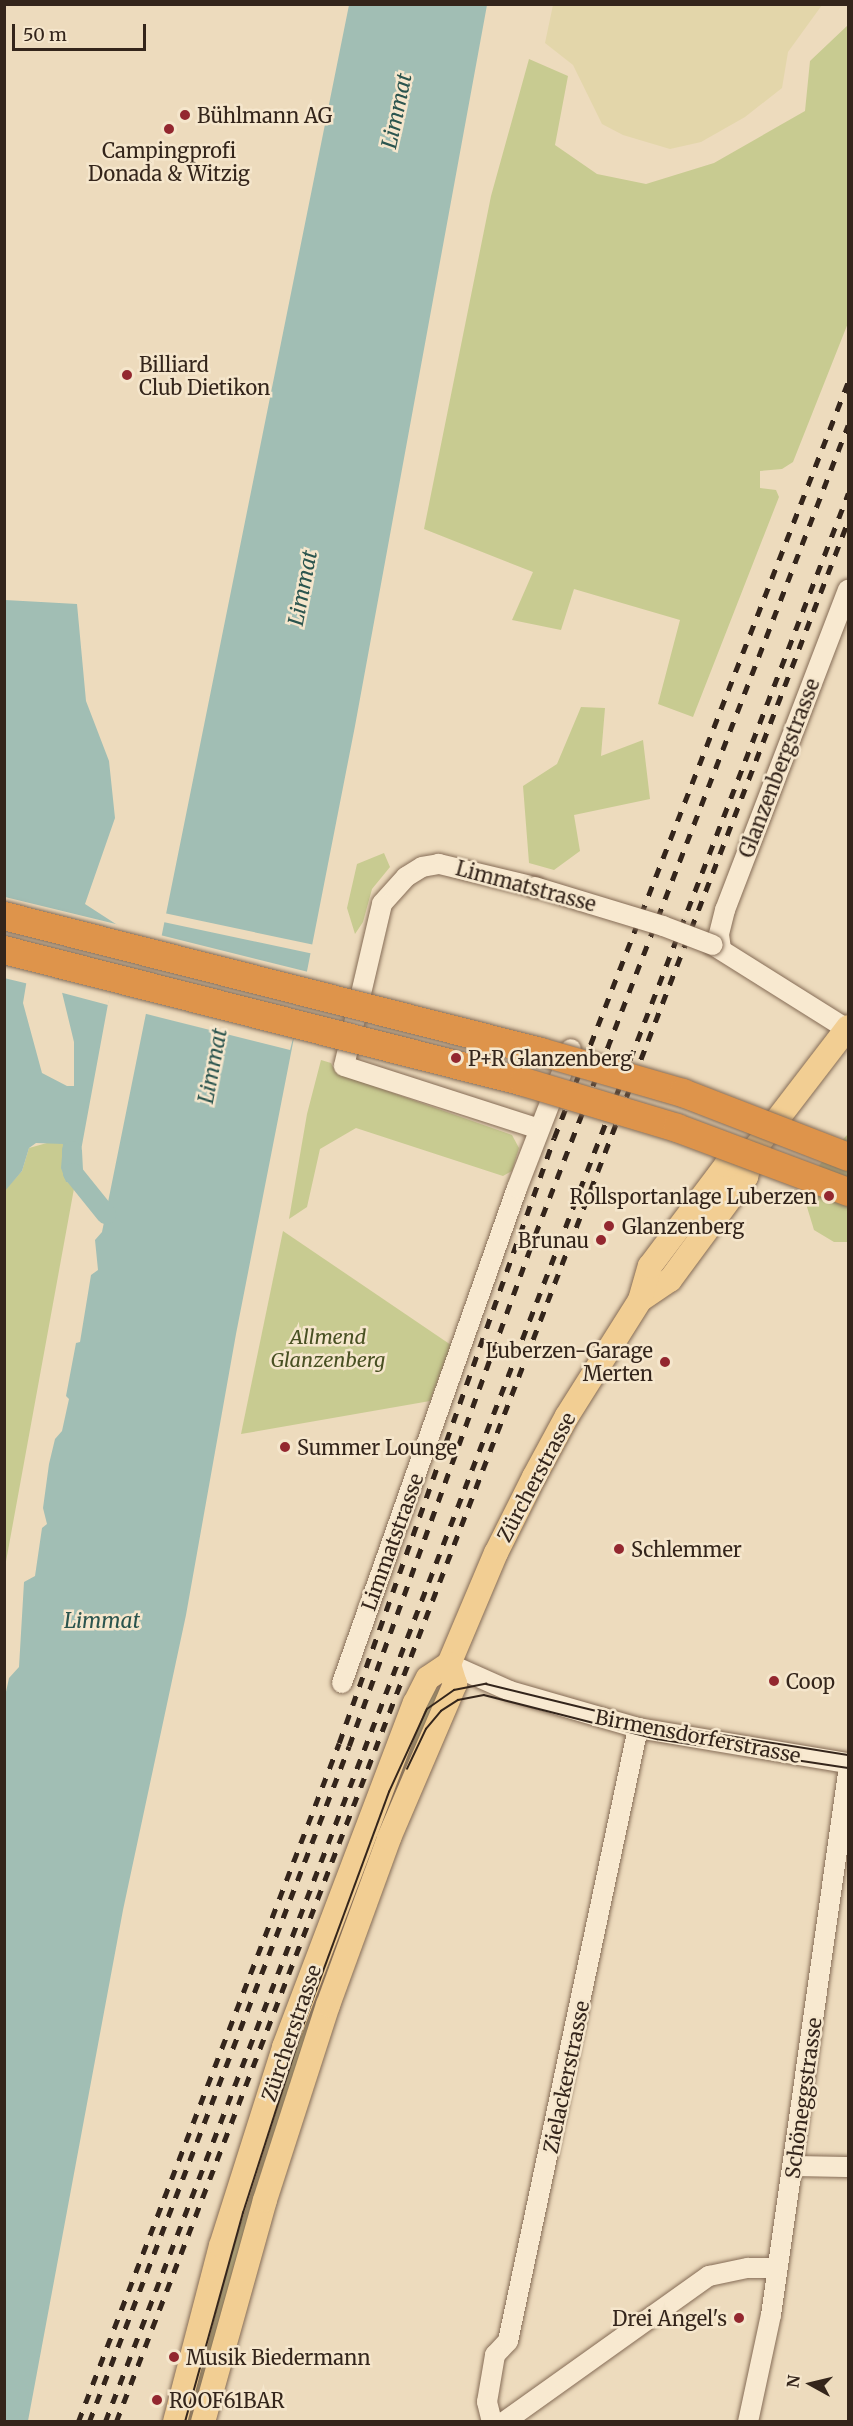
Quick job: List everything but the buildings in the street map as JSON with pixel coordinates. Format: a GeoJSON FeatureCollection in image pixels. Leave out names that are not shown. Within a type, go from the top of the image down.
{"type":"FeatureCollection","features":[{"type":"Feature","properties":{"kind":"highway"},"geometry":{"type":"LineString","coordinates":[[4,916],[541,1052],[683,1093],[849,1157]]}},
{"type":"Feature","properties":{"kind":"highway"},"geometry":{"type":"LineString","coordinates":[[4,950],[524,1082],[676,1128],[849,1192]]}},
{"type":"Feature","properties":{"kind":"main road","name":"Zürcherstrasse"},"geometry":{"type":"LineString","coordinates":[[174,2421],[221,2246],[301,1999],[415,1703],[428,1678],[449,1664],[496,1553],[542,1461],[640,1300],[670,1280],[746,1177],[753,1151],[848,1028]]}},
{"type":"Feature","properties":{"kind":"main road","name":"Zürcherstrasse"},"geometry":{"type":"LineString","coordinates":[[203,2421],[265,2200],[321,2026],[389,1838],[455,1684],[449,1664]]}},
{"type":"Feature","properties":{"kind":"street","name":"Glanzenbergstrasse"},"geometry":{"type":"LineString","coordinates":[[717,947],[725,910],[849,590]]}},
{"type":"Feature","properties":{"kind":"street","name":"Limmatstrasse"},"geometry":{"type":"LineString","coordinates":[[539,1129],[344,1066],[382,904],[406,877],[422,867],[439,864],[535,887],[663,926],[717,947],[848,1028]]}},
{"type":"Feature","properties":{"kind":"street","name":"Limmatstrasse"},"geometry":{"type":"LineString","coordinates":[[342,1683],[539,1129],[571,1049]]}},
{"type":"Feature","properties":{"kind":"street","name":"Birmensdorferstrasse"},"geometry":{"type":"LineString","coordinates":[[449,1664],[510,1691],[638,1728],[849,1763]]}},
{"type":"Feature","properties":{"kind":"street","name":"Zielackerstrasse"},"geometry":{"type":"LineString","coordinates":[[492,2421],[487,2403],[495,2355],[508,2341],[638,1728]]}},
{"type":"Feature","properties":{"kind":"street","name":"Schöneggstrasse"},"geometry":{"type":"LineString","coordinates":[[748,2421],[777,2268],[793,2166],[849,1773]]}},
{"type":"Feature","properties":{"kind":"street"},"geometry":{"type":"LineString","coordinates":[[793,2166],[849,2167]]}},
{"type":"Feature","properties":{"kind":"street"},"geometry":{"type":"LineString","coordinates":[[504,2421],[709,2276],[748,2268],[777,2268]]}},
{"type":"Feature","properties":{"kind":"shaded area"},"geometry":{"type":"Polygon","coordinates":[[[553,4],[822,5],[788,52],[782,88],[745,117],[701,142],[670,149],[623,135],[602,124],[573,65],[545,43],[553,4]]]}},
{"type":"Feature","properties":{"kind":"green space"},"geometry":{"type":"Polygon","coordinates":[[[848,25],[848,323],[793,462],[782,469],[760,471],[760,488],[776,490],[779,497],[693,717],[658,704],[680,620],[574,589],[561,630],[512,620],[533,572],[424,529],[491,196],[529,59],[568,76],[555,145],[597,174],[646,184],[714,163],[805,111],[810,61],[848,25]]]}},
{"type":"Feature","properties":{"kind":"green space"},"geometry":{"type":"Polygon","coordinates":[[[581,707],[605,708],[601,756],[643,740],[650,799],[574,815],[580,851],[554,870],[529,863],[523,786],[557,764],[581,707]]]}},
{"type":"Feature","properties":{"kind":"green space"},"geometry":{"type":"Polygon","coordinates":[[[384,853],[390,867],[372,889],[363,922],[355,934],[347,908],[357,864],[384,853]]]}},
{"type":"Feature","properties":{"kind":"green space"},"geometry":{"type":"Polygon","coordinates":[[[321,1060],[331,1063],[336,1073],[512,1135],[519,1148],[512,1171],[503,1176],[356,1128],[320,1149],[307,1207],[289,1219],[307,1114],[321,1060]]]}},
{"type":"Feature","properties":{"kind":"green space","name":"Rollsportanlage Luberzen"},"geometry":{"type":"Polygon","coordinates":[[[848,1134],[848,1242],[834,1242],[814,1230],[807,1207],[810,1185],[820,1164],[848,1134]]]}},
{"type":"Feature","properties":{"kind":"green space"},"geometry":{"type":"Polygon","coordinates":[[[54,1141],[63,1144],[66,1182],[75,1183],[5,1567],[5,1190],[22,1171],[29,1148],[54,1141]]]}},
{"type":"Feature","properties":{"kind":"green space","name":"Allmend Glanzenberg"},"geometry":{"type":"Polygon","coordinates":[[[283,1231],[451,1345],[430,1401],[241,1434],[283,1231]]]}},
{"type":"Feature","properties":{"kind":"green space"},"geometry":{"type":"Polygon","coordinates":[[[445,1684],[198,2421],[181,2422],[253,2164],[423,1700],[445,1684]]]}},
{"type":"Feature","properties":{"kind":"water","name":"Limmat"},"geometry":{"type":"Polygon","coordinates":[[[349,5],[487,5],[355,726],[236,1334],[186,1615],[123,1910],[28,2421],[5,2422],[4,1701],[9,1678],[19,1667],[24,1582],[35,1576],[42,1528],[47,1524],[43,1508],[49,1464],[55,1439],[62,1431],[69,1399],[66,1396],[76,1343],[80,1342],[91,1275],[98,1270],[95,1240],[102,1232],[349,5]]]}},
{"type":"Feature","properties":{"kind":"water"},"geometry":{"type":"Polygon","coordinates":[[[5,600],[77,604],[86,701],[109,761],[115,818],[85,904],[122,928],[75,1183],[66,1182],[61,1168],[63,1144],[36,1143],[29,1148],[22,1171],[5,1191],[5,600]],[[32,949],[23,1003],[42,1073],[67,1086],[74,1086],[74,1042],[59,980],[32,949]]]}},
{"type":"Feature","properties":{"kind":"pier"},"geometry":{"type":"Polygon","coordinates":[[[5,897],[124,926],[108,1005],[59,992],[59,958],[34,952],[29,984],[4,978],[5,897]]]}},
{"type":"Feature","properties":{"kind":"pier"},"geometry":{"type":"Polygon","coordinates":[[[164,913],[315,945],[313,954],[162,922],[164,913]]]}},
{"type":"Feature","properties":{"kind":"pier"},"geometry":{"type":"Polygon","coordinates":[[[160,935],[309,972],[290,1050],[141,1013],[160,935]]]}},
{"type":"Feature","properties":{"kind":"waterway"},"geometry":{"type":"LineString","coordinates":[[72,1151],[73,1173],[106,1214]]}},
{"type":"Feature","properties":{"kind":"tram line"},"geometry":{"type":"LineString","coordinates":[[185,2422],[243,2213],[304,2023],[389,1792],[427,1709],[454,1690],[486,1684],[642,1722],[848,1755]]}},
{"type":"Feature","properties":{"kind":"tram line"},"geometry":{"type":"LineString","coordinates":[[407,1769],[426,1729],[441,1711],[458,1700],[484,1695],[657,1739],[848,1768]]}},
{"type":"Feature","properties":{"kind":"railway"},"geometry":{"type":"LineString","coordinates":[[78,2422],[339,1743],[554,1138],[848,382]]}},
{"type":"Feature","properties":{"kind":"railway"},"geometry":{"type":"LineString","coordinates":[[89,2422],[349,1746],[535,1235],[848,425]]}},
{"type":"Feature","properties":{"kind":"railway"},"geometry":{"type":"LineString","coordinates":[[105,2422],[848,493]]}},
{"type":"Feature","properties":{"kind":"railway"},"geometry":{"type":"LineString","coordinates":[[116,2422],[848,521]]}},
{"type":"Feature","properties":{"kind":"place","name":"Bühlmann AG"},"geometry":{"type":"Point","coordinates":[185,115]}},
{"type":"Feature","properties":{"kind":"place","name":"Campingprofi Donada & Witzig"},"geometry":{"type":"Point","coordinates":[169,129]}},
{"type":"Feature","properties":{"kind":"place","name":"Billiard Club Dietikon"},"geometry":{"type":"Point","coordinates":[127,375]}},
{"type":"Feature","properties":{"kind":"place","name":"P+R Glanzenberg"},"geometry":{"type":"Point","coordinates":[456,1058]}},
{"type":"Feature","properties":{"kind":"place","name":"Rollsportanlage Luberzen"},"geometry":{"type":"Point","coordinates":[829,1196]}},
{"type":"Feature","properties":{"kind":"place","name":"Glanzenberg"},"geometry":{"type":"Point","coordinates":[609,1226]}},
{"type":"Feature","properties":{"kind":"place","name":"Brunau"},"geometry":{"type":"Point","coordinates":[601,1240]}},
{"type":"Feature","properties":{"kind":"place","name":"Luberzen-Garage Merten"},"geometry":{"type":"Point","coordinates":[665,1362]}},
{"type":"Feature","properties":{"kind":"place","name":"Summer Lounge"},"geometry":{"type":"Point","coordinates":[285,1447]}},
{"type":"Feature","properties":{"kind":"place","name":"Schlemmer"},"geometry":{"type":"Point","coordinates":[619,1549]}},
{"type":"Feature","properties":{"kind":"place","name":"Coop"},"geometry":{"type":"Point","coordinates":[774,1681]}},
{"type":"Feature","properties":{"kind":"place","name":"Drei Angel's"},"geometry":{"type":"Point","coordinates":[739,2318]}},
{"type":"Feature","properties":{"kind":"place","name":"Musik Biedermann"},"geometry":{"type":"Point","coordinates":[174,2357]}},
{"type":"Feature","properties":{"kind":"place","name":"ROOF61BAR"},"geometry":{"type":"Point","coordinates":[157,2400]}}]}
